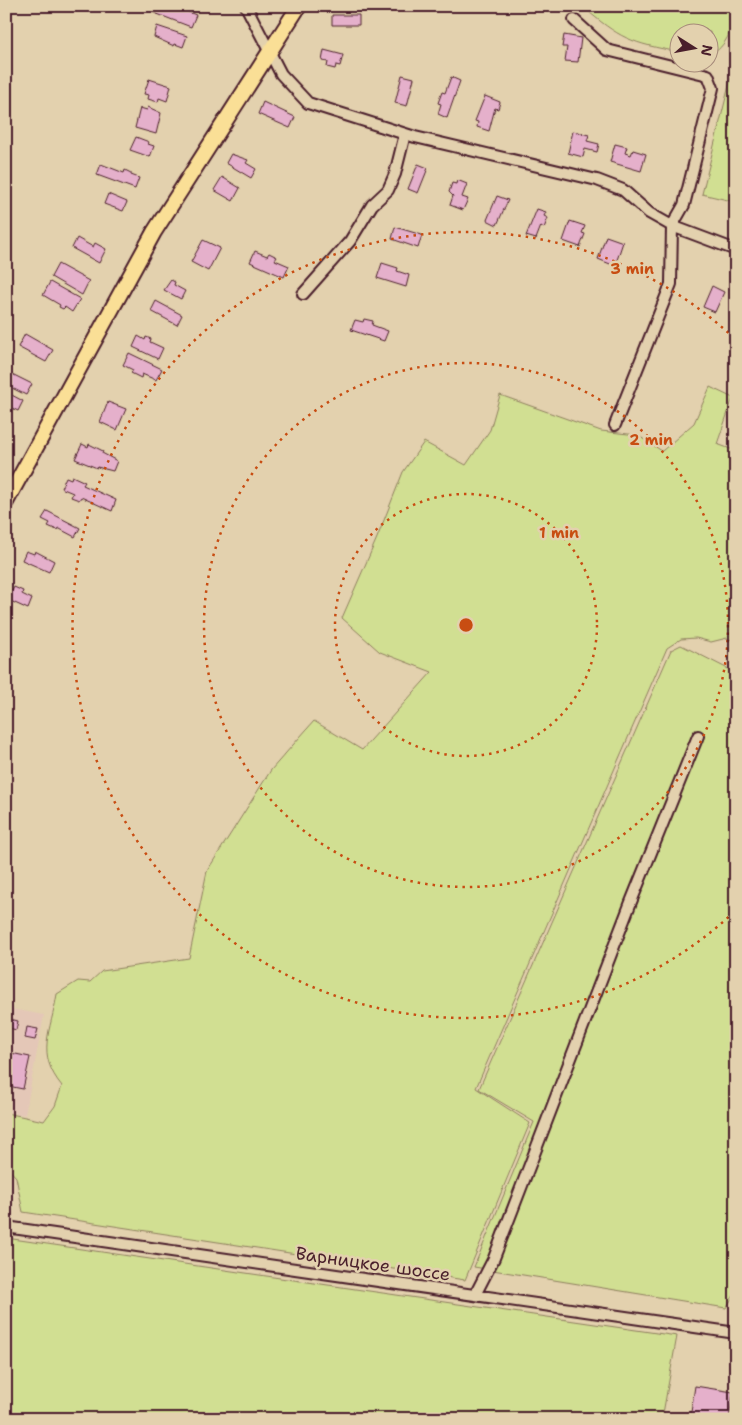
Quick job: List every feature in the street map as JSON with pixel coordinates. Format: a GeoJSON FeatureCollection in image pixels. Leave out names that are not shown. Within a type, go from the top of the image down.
{"type":"FeatureCollection","features":[{"type":"Feature","properties":{"kind":"main road"},"geometry":{"type":"LineString","coordinates":[[6,502],[154,232],[299,6]]}},
{"type":"Feature","properties":{"kind":"street"},"geometry":{"type":"LineString","coordinates":[[246,6],[281,74],[308,103],[405,134],[597,180],[623,190],[649,213],[672,226],[736,250]]}},
{"type":"Feature","properties":{"kind":"street"},"geometry":{"type":"LineString","coordinates":[[574,20],[607,50],[708,75],[714,88],[684,205],[672,226],[672,284],[615,425]]}},
{"type":"Feature","properties":{"kind":"street"},"geometry":{"type":"LineString","coordinates":[[303,294],[350,241],[372,205],[388,190],[395,174],[405,134]]}},
{"type":"Feature","properties":{"kind":"street"},"geometry":{"type":"LineString","coordinates":[[475,1295],[494,1258],[631,902],[698,736]]}},
{"type":"Feature","properties":{"kind":"street","name":"Варницкое шоссе"},"geometry":{"type":"LineString","coordinates":[[6,1227],[736,1333]]}},
{"type":"Feature","properties":{"kind":"shaded area"},"geometry":{"type":"Polygon","coordinates":[[[6,1008],[44,1015],[25,1115],[6,1112],[6,1008]]]}},
{"type":"Feature","properties":{"kind":"green space"},"geometry":{"type":"Polygon","coordinates":[[[582,6],[736,6],[732,27],[720,48],[720,22],[670,22],[670,50],[637,42],[606,26],[582,6]]]}},
{"type":"Feature","properties":{"kind":"green space"},"geometry":{"type":"Polygon","coordinates":[[[736,57],[736,202],[702,194],[736,57]]]}},
{"type":"Feature","properties":{"kind":"green space"},"geometry":{"type":"Polygon","coordinates":[[[710,387],[733,398],[717,444],[736,451],[736,642],[727,638],[711,642],[696,638],[681,639],[667,648],[476,1088],[530,1123],[465,1280],[23,1212],[16,1177],[6,1166],[6,1113],[44,1121],[55,1106],[62,1086],[49,1063],[47,1042],[57,994],[78,981],[90,982],[102,971],[189,958],[207,871],[271,770],[314,721],[362,750],[432,672],[380,652],[342,618],[403,472],[424,442],[466,465],[490,430],[500,395],[601,431],[637,435],[662,451],[694,423],[710,387]]]}},
{"type":"Feature","properties":{"kind":"green space"},"geometry":{"type":"Polygon","coordinates":[[[681,645],[736,673],[736,1292],[726,1308],[474,1267],[534,1122],[479,1089],[671,650],[681,645]]]}},
{"type":"Feature","properties":{"kind":"green space"},"geometry":{"type":"Polygon","coordinates":[[[6,1238],[677,1336],[662,1419],[6,1419],[6,1238]]]}},
{"type":"Feature","properties":{"kind":"building"},"geometry":{"type":"Polygon","coordinates":[[[154,6],[173,6],[196,15],[191,27],[152,12],[154,6]]]}},
{"type":"Feature","properties":{"kind":"building"},"geometry":{"type":"Polygon","coordinates":[[[332,15],[359,15],[359,25],[332,25],[332,15]]]}},
{"type":"Feature","properties":{"kind":"building"},"geometry":{"type":"Polygon","coordinates":[[[157,26],[187,36],[183,47],[175,44],[174,46],[154,37],[157,26]]]}},
{"type":"Feature","properties":{"kind":"building"},"geometry":{"type":"Polygon","coordinates":[[[564,35],[581,38],[578,62],[565,61],[567,47],[562,47],[564,35]]]}},
{"type":"Feature","properties":{"kind":"building"},"geometry":{"type":"Polygon","coordinates":[[[324,50],[343,55],[340,66],[336,65],[335,69],[327,67],[328,62],[322,61],[324,50]]]}},
{"type":"Feature","properties":{"kind":"building"},"geometry":{"type":"Polygon","coordinates":[[[402,75],[414,78],[407,106],[395,103],[402,75]]]}},
{"type":"Feature","properties":{"kind":"building"},"geometry":{"type":"Polygon","coordinates":[[[451,77],[460,81],[447,118],[438,114],[441,104],[438,103],[442,92],[445,93],[451,77]]]}},
{"type":"Feature","properties":{"kind":"building"},"geometry":{"type":"Polygon","coordinates":[[[149,79],[171,86],[167,101],[159,98],[158,102],[148,99],[149,95],[144,94],[149,79]]]}},
{"type":"Feature","properties":{"kind":"building"},"geometry":{"type":"Polygon","coordinates":[[[485,96],[500,102],[498,109],[495,108],[489,131],[477,127],[478,122],[475,121],[485,96]]]}},
{"type":"Feature","properties":{"kind":"building"},"geometry":{"type":"Polygon","coordinates":[[[263,102],[295,117],[290,128],[258,114],[263,102]]]}},
{"type":"Feature","properties":{"kind":"building"},"geometry":{"type":"Polygon","coordinates":[[[148,107],[161,113],[156,134],[135,128],[140,108],[147,110],[148,107]]]}},
{"type":"Feature","properties":{"kind":"building"},"geometry":{"type":"Polygon","coordinates":[[[573,131],[589,135],[587,141],[599,144],[597,152],[585,149],[583,157],[568,153],[573,131]]]}},
{"type":"Feature","properties":{"kind":"building"},"geometry":{"type":"Polygon","coordinates":[[[136,137],[154,146],[150,157],[130,150],[136,137]]]}},
{"type":"Feature","properties":{"kind":"building"},"geometry":{"type":"Polygon","coordinates":[[[615,144],[627,147],[625,153],[631,155],[633,150],[646,154],[641,171],[610,162],[615,144]]]}},
{"type":"Feature","properties":{"kind":"building"},"geometry":{"type":"Polygon","coordinates":[[[231,154],[248,160],[246,163],[256,169],[251,178],[226,163],[231,154]]]}},
{"type":"Feature","properties":{"kind":"building"},"geometry":{"type":"Polygon","coordinates":[[[101,164],[124,173],[125,170],[139,178],[135,189],[97,175],[101,164]]]}},
{"type":"Feature","properties":{"kind":"building"},"geometry":{"type":"Polygon","coordinates":[[[418,164],[428,168],[418,193],[408,189],[418,164]]]}},
{"type":"Feature","properties":{"kind":"building"},"geometry":{"type":"Polygon","coordinates":[[[222,177],[240,188],[233,201],[214,190],[222,177]]]}},
{"type":"Feature","properties":{"kind":"building"},"geometry":{"type":"Polygon","coordinates":[[[457,180],[467,184],[462,197],[468,199],[463,210],[450,205],[453,196],[449,192],[452,183],[456,184],[457,180]]]}},
{"type":"Feature","properties":{"kind":"building"},"geometry":{"type":"Polygon","coordinates":[[[108,194],[127,202],[123,211],[104,204],[108,194]]]}},
{"type":"Feature","properties":{"kind":"building"},"geometry":{"type":"Polygon","coordinates":[[[497,196],[508,200],[497,225],[487,220],[497,196]]]}},
{"type":"Feature","properties":{"kind":"building"},"geometry":{"type":"Polygon","coordinates":[[[537,209],[546,212],[544,216],[548,218],[544,228],[541,226],[536,239],[526,236],[537,209]]]}},
{"type":"Feature","properties":{"kind":"building"},"geometry":{"type":"Polygon","coordinates":[[[570,221],[585,226],[582,233],[585,234],[580,247],[563,241],[570,221]]]}},
{"type":"Feature","properties":{"kind":"building"},"geometry":{"type":"Polygon","coordinates":[[[395,227],[422,235],[418,248],[392,239],[395,227]]]}},
{"type":"Feature","properties":{"kind":"building"},"geometry":{"type":"Polygon","coordinates":[[[606,236],[623,242],[615,266],[598,259],[606,236]]]}},
{"type":"Feature","properties":{"kind":"building"},"geometry":{"type":"Polygon","coordinates":[[[77,238],[93,247],[95,243],[106,249],[99,263],[72,248],[77,238]]]}},
{"type":"Feature","properties":{"kind":"building"},"geometry":{"type":"Polygon","coordinates":[[[203,240],[220,248],[208,271],[191,262],[203,240]]]}},
{"type":"Feature","properties":{"kind":"building"},"geometry":{"type":"Polygon","coordinates":[[[255,251],[267,256],[269,253],[277,257],[275,260],[289,266],[284,277],[250,262],[255,251]]]}},
{"type":"Feature","properties":{"kind":"building"},"geometry":{"type":"Polygon","coordinates":[[[382,263],[398,268],[397,271],[409,275],[406,287],[377,278],[382,263]]]}},
{"type":"Feature","properties":{"kind":"building"},"geometry":{"type":"Polygon","coordinates":[[[58,264],[89,281],[82,295],[51,277],[58,264]]]}},
{"type":"Feature","properties":{"kind":"building"},"geometry":{"type":"Polygon","coordinates":[[[171,280],[175,282],[174,285],[185,291],[181,299],[164,290],[171,280]]]}},
{"type":"Feature","properties":{"kind":"building"},"geometry":{"type":"Polygon","coordinates":[[[50,282],[80,299],[72,312],[65,307],[63,309],[59,307],[60,305],[43,295],[50,282]]]}},
{"type":"Feature","properties":{"kind":"building"},"geometry":{"type":"Polygon","coordinates":[[[712,286],[724,292],[715,312],[703,307],[712,286]]]}},
{"type":"Feature","properties":{"kind":"building"},"geometry":{"type":"Polygon","coordinates":[[[156,301],[182,315],[177,325],[151,311],[156,301]]]}},
{"type":"Feature","properties":{"kind":"building"},"geometry":{"type":"Polygon","coordinates":[[[364,319],[373,321],[372,325],[388,331],[384,341],[351,330],[355,320],[363,322],[364,319]]]}},
{"type":"Feature","properties":{"kind":"building"},"geometry":{"type":"Polygon","coordinates":[[[25,334],[53,350],[46,362],[18,347],[25,334]]]}},
{"type":"Feature","properties":{"kind":"building"},"geometry":{"type":"Polygon","coordinates":[[[138,336],[145,340],[146,337],[151,339],[150,342],[163,348],[158,359],[133,347],[138,336]]]}},
{"type":"Feature","properties":{"kind":"building"},"geometry":{"type":"Polygon","coordinates":[[[129,353],[162,369],[156,380],[142,374],[141,378],[131,373],[133,370],[123,365],[129,353]]]}},
{"type":"Feature","properties":{"kind":"building"},"geometry":{"type":"Polygon","coordinates":[[[6,371],[32,384],[26,395],[6,385],[6,371]]]}},
{"type":"Feature","properties":{"kind":"building"},"geometry":{"type":"Polygon","coordinates":[[[6,392],[23,401],[18,411],[6,405],[6,392]]]}},
{"type":"Feature","properties":{"kind":"building"},"geometry":{"type":"Polygon","coordinates":[[[108,402],[126,409],[117,430],[100,422],[108,402]]]}},
{"type":"Feature","properties":{"kind":"building"},"geometry":{"type":"Polygon","coordinates":[[[82,444],[88,447],[89,444],[117,461],[113,471],[97,468],[75,459],[82,444]]]}},
{"type":"Feature","properties":{"kind":"building"},"geometry":{"type":"Polygon","coordinates":[[[72,476],[85,482],[83,485],[116,500],[112,511],[81,497],[79,500],[71,497],[73,493],[61,488],[66,477],[71,479],[72,476]]]}},
{"type":"Feature","properties":{"kind":"building"},"geometry":{"type":"Polygon","coordinates":[[[47,511],[80,528],[75,537],[58,528],[57,530],[48,526],[50,523],[42,519],[47,511]]]}},
{"type":"Feature","properties":{"kind":"building"},"geometry":{"type":"Polygon","coordinates":[[[26,551],[34,554],[35,551],[54,561],[49,572],[22,560],[26,551]]]}},
{"type":"Feature","properties":{"kind":"building"},"geometry":{"type":"Polygon","coordinates":[[[14,587],[23,591],[22,594],[32,599],[28,609],[6,599],[8,589],[12,591],[14,587]]]}},
{"type":"Feature","properties":{"kind":"building"},"geometry":{"type":"Polygon","coordinates":[[[6,1018],[18,1021],[16,1030],[9,1028],[6,1042],[6,1018]]]}},
{"type":"Feature","properties":{"kind":"building"},"geometry":{"type":"Polygon","coordinates":[[[27,1027],[38,1029],[35,1040],[25,1038],[27,1027]]]}},
{"type":"Feature","properties":{"kind":"building"},"geometry":{"type":"Polygon","coordinates":[[[6,1052],[30,1057],[23,1089],[8,1086],[11,1075],[6,1074],[6,1052]]]}},
{"type":"Feature","properties":{"kind":"building"},"geometry":{"type":"Polygon","coordinates":[[[695,1386],[733,1392],[729,1419],[690,1419],[695,1386]]]}}]}
